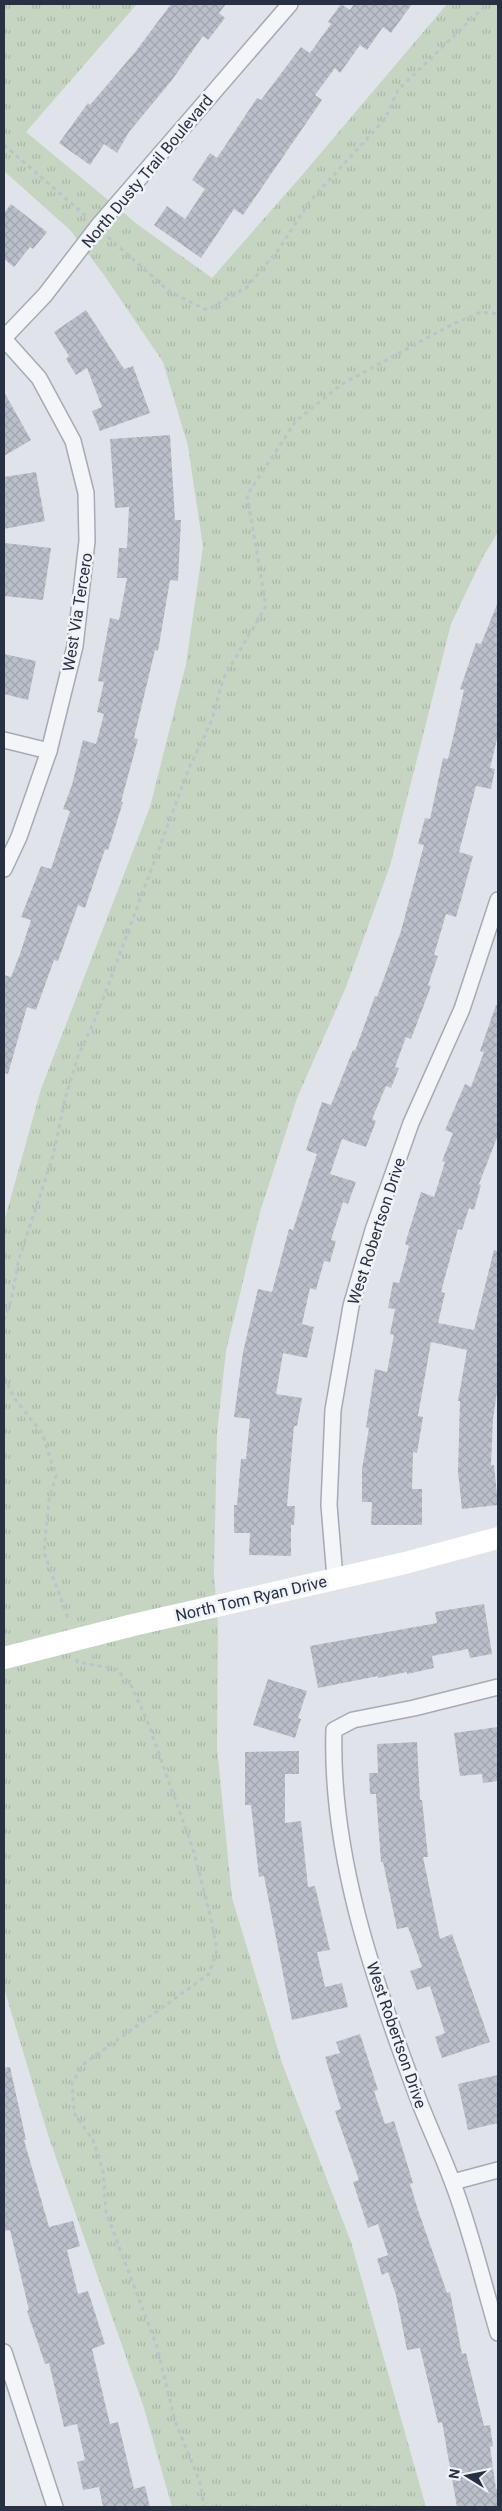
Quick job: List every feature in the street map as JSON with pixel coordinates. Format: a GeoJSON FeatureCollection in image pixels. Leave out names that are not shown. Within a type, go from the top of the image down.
{"type":"FeatureCollection","features":[{"type":"Feature","properties":{"kind":"street","name":"North Dusty Trail Boulevard"},"geometry":{"type":"LineString","coordinates":[[4,339],[45,295],[98,226],[290,4]]}},
{"type":"Feature","properties":{"kind":"street","name":"West Via Tercero"},"geometry":{"type":"LineString","coordinates":[[4,339],[39,378],[73,441],[86,493],[87,541],[83,592],[75,646],[49,751],[19,837],[4,869]]}},
{"type":"Feature","properties":{"kind":"street"},"geometry":{"type":"LineString","coordinates":[[4,740],[49,751]]}},
{"type":"Feature","properties":{"kind":"street","name":"West Robertson Drive"},"geometry":{"type":"LineString","coordinates":[[335,1578],[329,1505],[333,1410],[351,1306],[373,1230],[408,1132],[462,1009],[498,900]]}},
{"type":"Feature","properties":{"kind":"street","name":"North Tom Ryan Drive"},"geometry":{"type":"LineString","coordinates":[[4,1658],[74,1639],[498,1538]]}},
{"type":"Feature","properties":{"kind":"street","name":"West Robertson Drive"},"geometry":{"type":"LineString","coordinates":[[498,1687],[414,1708],[354,1720],[334,1730],[333,1759],[347,1871],[377,1982],[416,2094],[453,2182],[498,2333]]}},
{"type":"Feature","properties":{"kind":"street"},"geometry":{"type":"LineString","coordinates":[[453,2182],[498,2170]]}},
{"type":"Feature","properties":{"kind":"street"},"geometry":{"type":"LineString","coordinates":[[4,2352],[55,2507]]}},
{"type":"Feature","properties":{"kind":"path"},"geometry":{"type":"LineString","coordinates":[[4,145],[98,226],[170,292],[207,310],[247,287],[279,248],[310,201],[385,119],[398,90],[488,4]]}},
{"type":"Feature","properties":{"kind":"path"},"geometry":{"type":"LineString","coordinates":[[4,1320],[11,1301],[19,1258],[53,1156],[65,1099],[78,1056],[97,1015],[189,768],[212,720],[223,679],[266,606],[247,495],[296,421],[342,384],[451,324],[481,312],[498,314]]}},
{"type":"Feature","properties":{"kind":"path"},"geometry":{"type":"LineString","coordinates":[[4,1377],[15,1399],[42,1433],[56,1476],[49,1500],[44,1552],[74,1639],[78,1662],[116,1669],[131,1685],[148,1723],[193,1849],[217,1950],[209,1974],[85,2063],[72,2082],[74,2113],[93,2140],[96,2148],[103,2171],[106,2212],[157,2347],[175,2421],[200,2482],[204,2507]]}},
{"type":"Feature","properties":{"kind":"green space"},"geometry":{"type":"Polygon","coordinates":[[[4,4],[137,4],[26,132],[137,224],[212,278],[447,4],[498,4],[498,532],[483,557],[451,624],[390,866],[346,987],[297,1098],[260,1212],[226,1351],[217,1433],[214,1573],[218,1626],[217,1748],[232,1898],[282,2063],[351,2242],[426,2507],[172,2507],[144,2408],[48,2135],[4,1988],[4,1222],[41,1089],[150,807],[186,664],[203,547],[188,446],[163,362],[104,275],[70,230],[4,171],[4,4]]]}},
{"type":"Feature","properties":{"kind":"building"},"geometry":{"type":"Polygon","coordinates":[[[171,4],[226,4],[219,13],[225,18],[208,40],[203,36],[172,80],[129,132],[117,153],[104,144],[90,165],[59,143],[88,103],[90,105],[136,51],[171,4]]]}},
{"type":"Feature","properties":{"kind":"building"},"geometry":{"type":"Polygon","coordinates":[[[341,4],[350,10],[354,4],[412,4],[391,33],[383,27],[367,50],[360,45],[340,73],[335,68],[315,95],[322,100],[243,215],[234,209],[201,258],[154,225],[167,206],[185,219],[205,189],[192,180],[210,153],[217,158],[257,98],[261,100],[301,47],[310,53],[331,24],[328,22],[341,4]]]}},
{"type":"Feature","properties":{"kind":"building"},"geometry":{"type":"Polygon","coordinates":[[[11,204],[47,232],[33,249],[30,247],[14,267],[4,259],[4,213],[11,204]]]}},
{"type":"Feature","properties":{"kind":"building"},"geometry":{"type":"Polygon","coordinates":[[[86,310],[124,369],[133,366],[150,413],[100,431],[92,411],[102,407],[87,368],[76,375],[66,359],[69,356],[54,332],[86,310]]]}},
{"type":"Feature","properties":{"kind":"building"},"geometry":{"type":"Polygon","coordinates":[[[4,392],[31,440],[4,456],[4,392]]]}},
{"type":"Feature","properties":{"kind":"building"},"geometry":{"type":"Polygon","coordinates":[[[170,435],[175,520],[181,520],[178,581],[170,580],[158,651],[155,650],[134,738],[138,739],[121,802],[123,802],[108,850],[105,849],[85,908],[78,905],[58,961],[54,960],[36,1010],[27,1007],[8,1074],[4,1073],[4,975],[11,977],[20,954],[31,920],[21,917],[41,866],[51,869],[70,811],[63,809],[72,785],[83,740],[96,744],[104,714],[97,712],[104,682],[98,681],[110,618],[119,620],[127,578],[117,578],[119,548],[127,548],[129,507],[115,508],[110,439],[170,435]]]}},
{"type":"Feature","properties":{"kind":"building"},"geometry":{"type":"Polygon","coordinates":[[[36,472],[45,521],[4,529],[4,477],[36,472]]]}},
{"type":"Feature","properties":{"kind":"building"},"geometry":{"type":"Polygon","coordinates":[[[4,543],[51,548],[43,600],[4,596],[4,543]]]}},
{"type":"Feature","properties":{"kind":"building"},"geometry":{"type":"Polygon","coordinates":[[[498,602],[498,735],[490,768],[495,769],[491,789],[476,786],[459,852],[473,856],[461,900],[456,917],[446,914],[434,955],[438,956],[428,985],[431,986],[411,1039],[406,1037],[395,1067],[399,1068],[391,1088],[386,1086],[372,1119],[376,1121],[366,1147],[342,1139],[330,1174],[356,1182],[348,1204],[343,1202],[331,1240],[336,1241],[330,1262],[324,1261],[316,1290],[310,1288],[302,1324],[314,1327],[307,1358],[283,1353],[276,1394],[302,1398],[297,1426],[294,1426],[287,1506],[295,1506],[294,1525],[291,1525],[291,1556],[249,1555],[250,1533],[234,1533],[234,1505],[237,1505],[241,1459],[246,1459],[250,1419],[234,1417],[243,1352],[258,1289],[272,1292],[289,1229],[293,1230],[317,1154],[306,1150],[322,1102],[331,1105],[353,1050],[355,1051],[375,996],[377,997],[401,931],[424,845],[418,844],[425,818],[430,819],[443,758],[448,759],[464,690],[460,689],[476,643],[481,644],[498,602]]]}},
{"type":"Feature","properties":{"kind":"building"},"geometry":{"type":"Polygon","coordinates":[[[4,654],[36,661],[28,700],[4,694],[4,654]]]}},
{"type":"Feature","properties":{"kind":"building"},"geometry":{"type":"Polygon","coordinates":[[[496,1005],[498,1006],[498,1135],[479,1184],[481,1185],[474,1210],[469,1208],[462,1230],[458,1229],[441,1292],[445,1293],[438,1323],[474,1330],[494,1250],[498,1251],[498,1386],[493,1419],[491,1465],[494,1465],[498,1505],[462,1509],[458,1472],[460,1401],[458,1401],[467,1350],[431,1342],[418,1416],[423,1417],[417,1453],[413,1452],[412,1489],[422,1489],[422,1525],[371,1525],[372,1502],[362,1502],[362,1469],[369,1428],[366,1427],[375,1369],[387,1372],[394,1335],[390,1334],[395,1309],[388,1308],[393,1282],[399,1283],[409,1246],[405,1244],[421,1192],[434,1197],[445,1162],[442,1161],[453,1133],[445,1130],[465,1084],[471,1087],[484,1052],[480,1051],[496,1005]]]}},
{"type":"Feature","properties":{"kind":"building"},"geometry":{"type":"Polygon","coordinates":[[[484,1604],[492,1654],[470,1658],[468,1649],[432,1656],[434,1668],[407,1674],[407,1672],[378,1678],[378,1676],[318,1688],[310,1646],[437,1623],[435,1612],[484,1604]]]}},
{"type":"Feature","properties":{"kind":"building"},"geometry":{"type":"Polygon","coordinates":[[[268,1679],[307,1691],[298,1718],[301,1719],[295,1738],[253,1725],[268,1679]]]}},
{"type":"Feature","properties":{"kind":"building"},"geometry":{"type":"Polygon","coordinates":[[[498,1727],[498,1781],[483,1783],[482,1774],[460,1776],[454,1733],[498,1727]]]}},
{"type":"Feature","properties":{"kind":"building"},"geometry":{"type":"Polygon","coordinates":[[[417,1742],[420,1800],[422,1800],[428,1857],[423,1857],[440,1939],[452,1934],[490,2042],[442,2058],[435,2037],[445,2033],[430,1986],[417,1990],[410,1971],[422,1967],[408,1927],[397,1929],[383,1862],[381,1862],[376,1794],[370,1794],[369,1773],[378,1773],[377,1744],[417,1742]]]}},
{"type":"Feature","properties":{"kind":"building"},"geometry":{"type":"Polygon","coordinates":[[[299,1751],[299,1774],[285,1774],[285,1823],[301,1821],[308,1887],[315,1886],[330,1950],[317,1952],[325,1987],[342,1983],[348,2007],[292,2020],[264,1876],[259,1877],[251,1805],[245,1805],[245,1752],[299,1751]]]}},
{"type":"Feature","properties":{"kind":"building"},"geometry":{"type":"Polygon","coordinates":[[[360,2034],[378,2090],[374,2091],[385,2124],[394,2121],[413,2183],[410,2184],[418,2210],[447,2293],[450,2292],[462,2354],[466,2353],[484,2426],[490,2425],[493,2446],[490,2447],[496,2489],[498,2488],[498,2507],[457,2507],[442,2422],[438,2423],[420,2348],[407,2350],[396,2295],[388,2272],[382,2275],[377,2259],[388,2255],[378,2224],[368,2228],[353,2182],[359,2180],[335,2111],[341,2109],[325,2057],[340,2053],[336,2042],[360,2034]]]}},
{"type":"Feature","properties":{"kind":"building"},"geometry":{"type":"Polygon","coordinates":[[[10,2067],[26,2140],[24,2140],[49,2227],[73,2221],[80,2246],[67,2250],[78,2294],[88,2291],[105,2344],[92,2349],[110,2424],[118,2422],[134,2489],[145,2486],[150,2507],[103,2507],[99,2487],[83,2490],[77,2462],[85,2460],[77,2424],[64,2427],[49,2363],[45,2364],[27,2311],[29,2310],[10,2230],[4,2231],[4,2068],[10,2067]]]}},
{"type":"Feature","properties":{"kind":"building"},"geometry":{"type":"Polygon","coordinates":[[[498,2075],[498,2123],[468,2130],[458,2084],[498,2075]]]}}]}
